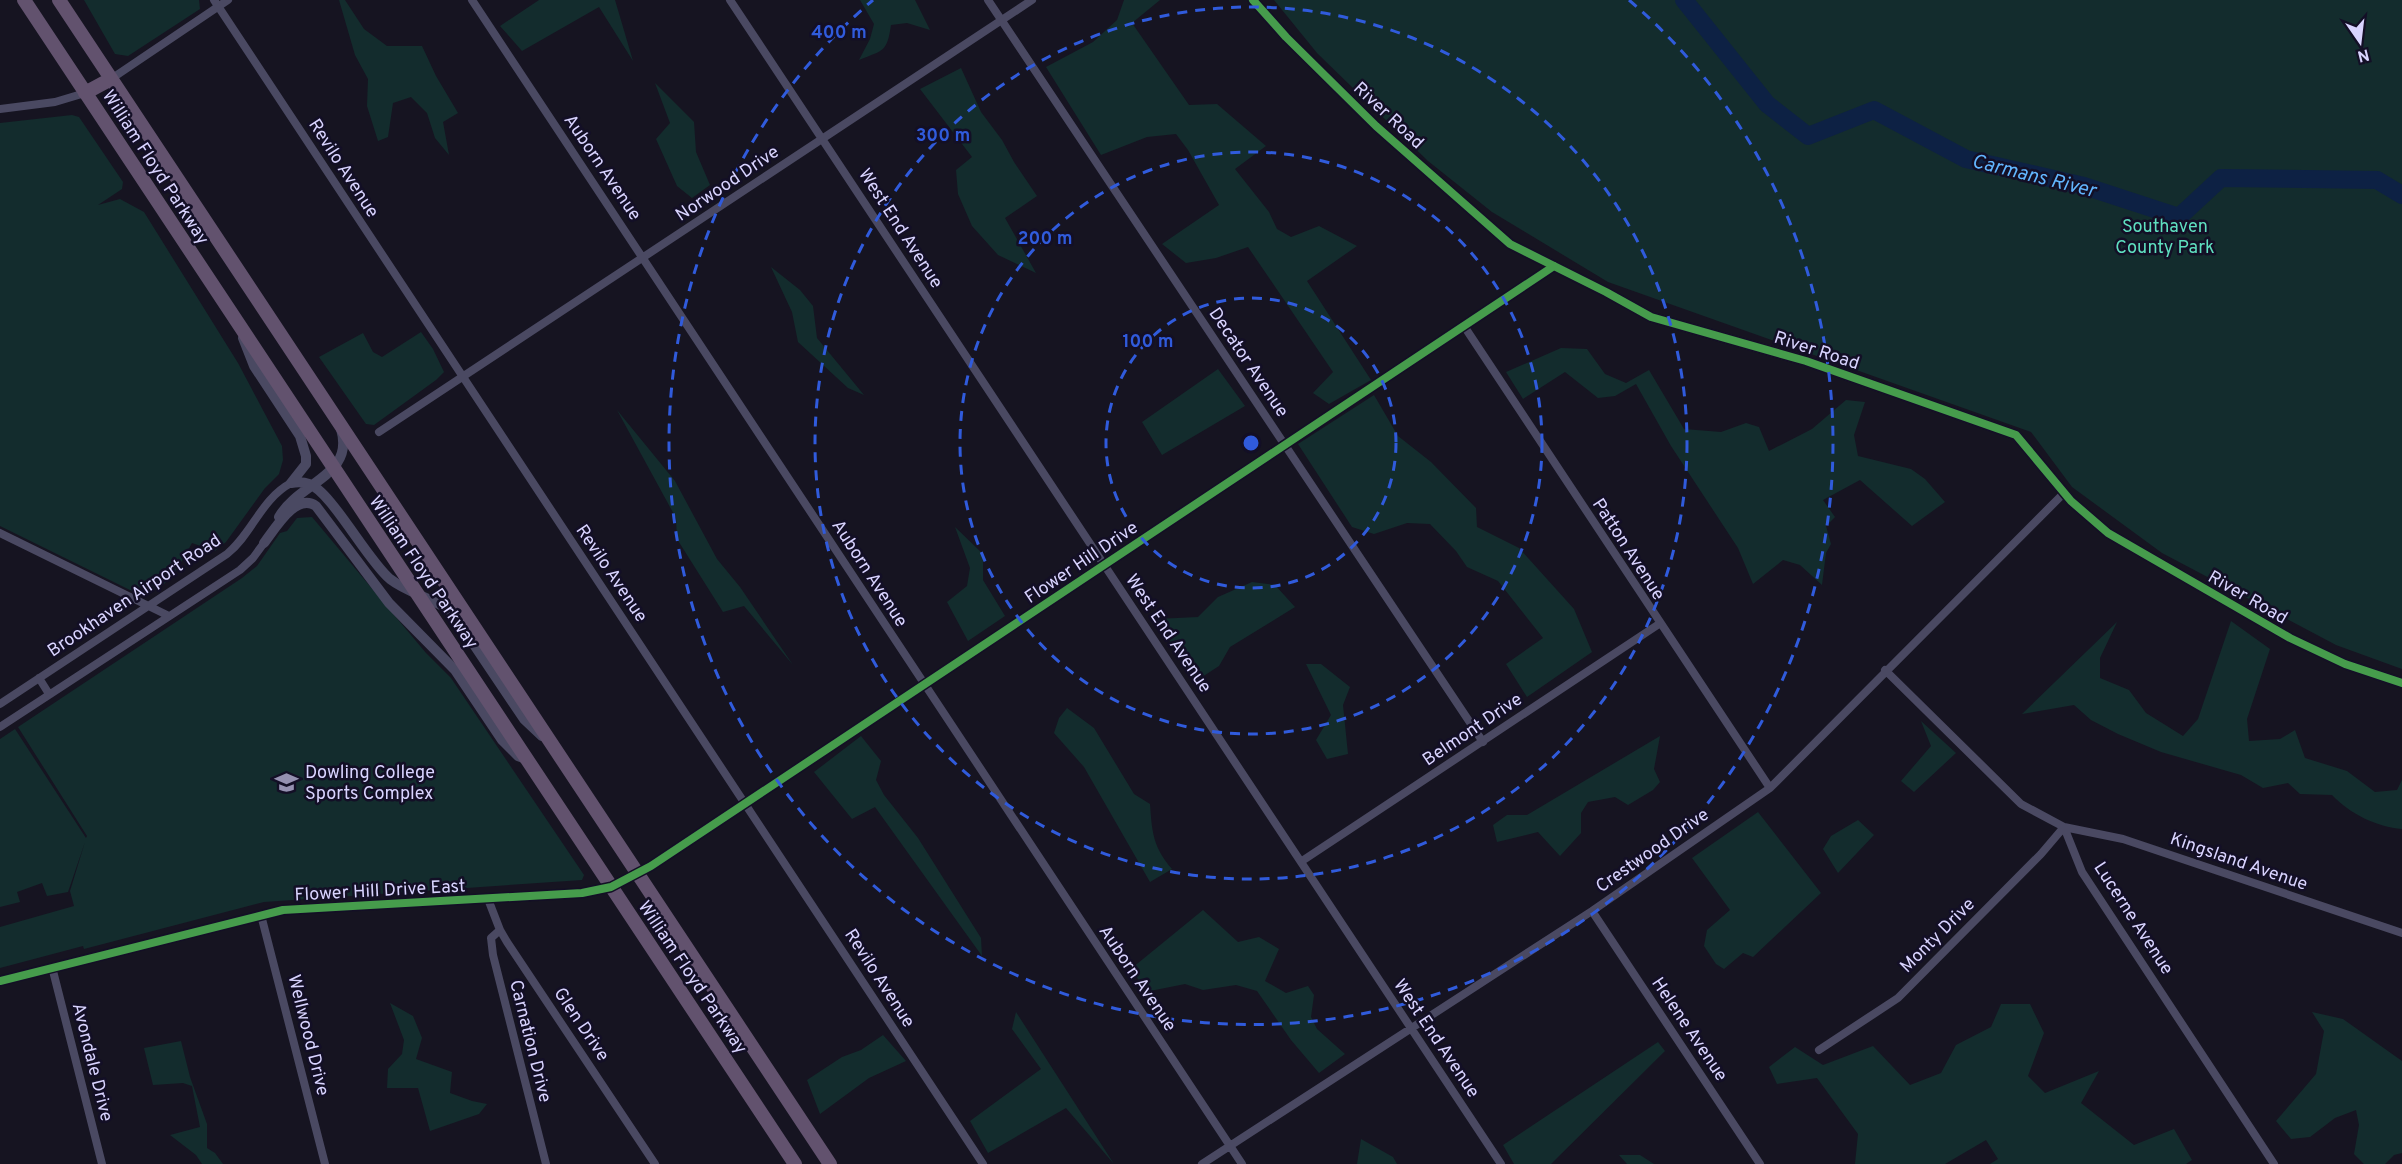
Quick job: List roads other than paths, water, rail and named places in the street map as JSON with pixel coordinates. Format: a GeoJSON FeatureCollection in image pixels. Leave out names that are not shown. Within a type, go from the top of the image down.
{"type":"FeatureCollection","features":[{"type":"Feature","properties":{"kind":"highway","name":"William Floyd Parkway"},"geometry":{"type":"LineString","coordinates":[[24,0],[527,759],[617,884],[795,1164]]}},
{"type":"Feature","properties":{"kind":"highway","name":"William Floyd Parkway"},"geometry":{"type":"LineString","coordinates":[[59,0],[830,1164]]}},
{"type":"Feature","properties":{"kind":"highway"},"geometry":{"type":"LineString","coordinates":[[85,93],[111,79]]}},
{"type":"Feature","properties":{"kind":"street"},"geometry":{"type":"LineString","coordinates":[[111,79],[216,3],[228,0]]}},
{"type":"Feature","properties":{"kind":"street","name":"Auborn Avenue"},"geometry":{"type":"LineString","coordinates":[[472,0],[1242,1164]]}},
{"type":"Feature","properties":{"kind":"street","name":"West End Avenue"},"geometry":{"type":"LineString","coordinates":[[730,0],[1501,1164]]}},
{"type":"Feature","properties":{"kind":"street","name":"Decator Avenue"},"geometry":{"type":"LineString","coordinates":[[988,0],[1482,742]]}},
{"type":"Feature","properties":{"kind":"street","name":"Norwood Drive"},"geometry":{"type":"LineString","coordinates":[[379,432],[1032,0]]}},
{"type":"Feature","properties":{"kind":"street","name":"River Road"},"geometry":{"type":"LineString","coordinates":[[1253,0],[1286,37],[1376,126],[1510,244],[1651,317],[1806,361],[2016,435],[2082,513],[2108,534],[2269,627],[2345,663],[2402,683]]}},
{"type":"Feature","properties":{"kind":"street","name":"Revilo Avenue"},"geometry":{"type":"LineString","coordinates":[[216,3],[983,1164]]}},
{"type":"Feature","properties":{"kind":"street"},"geometry":{"type":"LineString","coordinates":[[0,110],[55,102],[85,93]]}},
{"type":"Feature","properties":{"kind":"street","name":"Flower Hill Drive"},"geometry":{"type":"LineString","coordinates":[[617,884],[637,875],[1554,266]]}},
{"type":"Feature","properties":{"kind":"street"},"geometry":{"type":"LineString","coordinates":[[237,322],[254,366],[300,436],[306,464],[291,483]]}},
{"type":"Feature","properties":{"kind":"street","name":"Patton Avenue"},"geometry":{"type":"LineString","coordinates":[[1464,326],[1659,624],[1770,788]]}},
{"type":"Feature","properties":{"kind":"street"},"geometry":{"type":"LineString","coordinates":[[264,543],[286,506],[334,469],[341,459],[344,448],[339,422]]}},
{"type":"Feature","properties":{"kind":"street"},"geometry":{"type":"LineString","coordinates":[[291,483],[311,485],[333,505],[382,572],[395,582],[442,604],[452,612],[524,719],[551,744]]}},
{"type":"Feature","properties":{"kind":"street","name":"Brookhaven Airport Road"},"geometry":{"type":"LineString","coordinates":[[0,704],[238,546],[270,499],[279,489],[291,483]]}},
{"type":"Feature","properties":{"kind":"street","name":"Crestwood Drive"},"geometry":{"type":"LineString","coordinates":[[1202,1164],[1592,911],[1770,788],[1885,670],[2064,493]]}},
{"type":"Feature","properties":{"kind":"street"},"geometry":{"type":"LineString","coordinates":[[264,543],[286,514],[300,504],[309,502],[316,506],[388,603],[455,670],[502,740],[518,756],[527,759]]}},
{"type":"Feature","properties":{"kind":"street"},"geometry":{"type":"LineString","coordinates":[[0,533],[169,616]]}},
{"type":"Feature","properties":{"kind":"street","name":"Brookhaven Airport Road"},"geometry":{"type":"LineString","coordinates":[[0,727],[240,570],[264,543]]}},
{"type":"Feature","properties":{"kind":"street","name":"Belmont Drive"},"geometry":{"type":"LineString","coordinates":[[1302,861],[1659,624]]}},
{"type":"Feature","properties":{"kind":"street"},"geometry":{"type":"LineString","coordinates":[[1885,670],[2021,804],[2064,827]]}},
{"type":"Feature","properties":{"kind":"street","name":"Brookhaven Airport Road"},"geometry":{"type":"LineString","coordinates":[[39,678],[50,694]]}},
{"type":"Feature","properties":{"kind":"street","name":"Kingsland Avenue"},"geometry":{"type":"LineString","coordinates":[[2064,827],[2123,839],[2402,933]]}},
{"type":"Feature","properties":{"kind":"street","name":"Monty Drive"},"geometry":{"type":"LineString","coordinates":[[1819,1050],[1898,998],[2041,854],[2064,827]]}},
{"type":"Feature","properties":{"kind":"street","name":"Lucerne Avenue"},"geometry":{"type":"LineString","coordinates":[[2064,827],[2082,872],[2274,1164]]}},
{"type":"Feature","properties":{"kind":"street","name":"Flower Hill Drive East"},"geometry":{"type":"LineString","coordinates":[[0,981],[283,910],[582,893],[617,884]]}},
{"type":"Feature","properties":{"kind":"street","name":"Glen Drive"},"geometry":{"type":"LineString","coordinates":[[488,899],[500,930],[655,1164]]}},
{"type":"Feature","properties":{"kind":"street","name":"Helene Avenue"},"geometry":{"type":"LineString","coordinates":[[1592,911],[1760,1164]]}},
{"type":"Feature","properties":{"kind":"street","name":"Wellwood Drive"},"geometry":{"type":"LineString","coordinates":[[261,915],[325,1164]]}},
{"type":"Feature","properties":{"kind":"street","name":"Carnation Drive"},"geometry":{"type":"LineString","coordinates":[[500,930],[490,938],[493,956],[546,1164]]}},
{"type":"Feature","properties":{"kind":"street","name":"Avondale Drive"},"geometry":{"type":"LineString","coordinates":[[52,967],[102,1164]]}},
{"type":"Feature","properties":{"kind":"waterway","name":"Carmans River"},"geometry":{"type":"LineString","coordinates":[[1684,0],[1767,104],[1808,136],[1874,110],[1966,159],[2084,186],[2179,217],[2221,178],[2377,180],[2402,195]]}},
{"type":"Feature","properties":{"kind":"place","name":"Dowling College Sports Complex"},"geometry":{"type":"Point","coordinates":[287,782]}},
{"type":"Feature","properties":{"kind":"park label","name":"Southaven County Park"},"geometry":{"type":"Point","coordinates":[2165,236]}}]}
